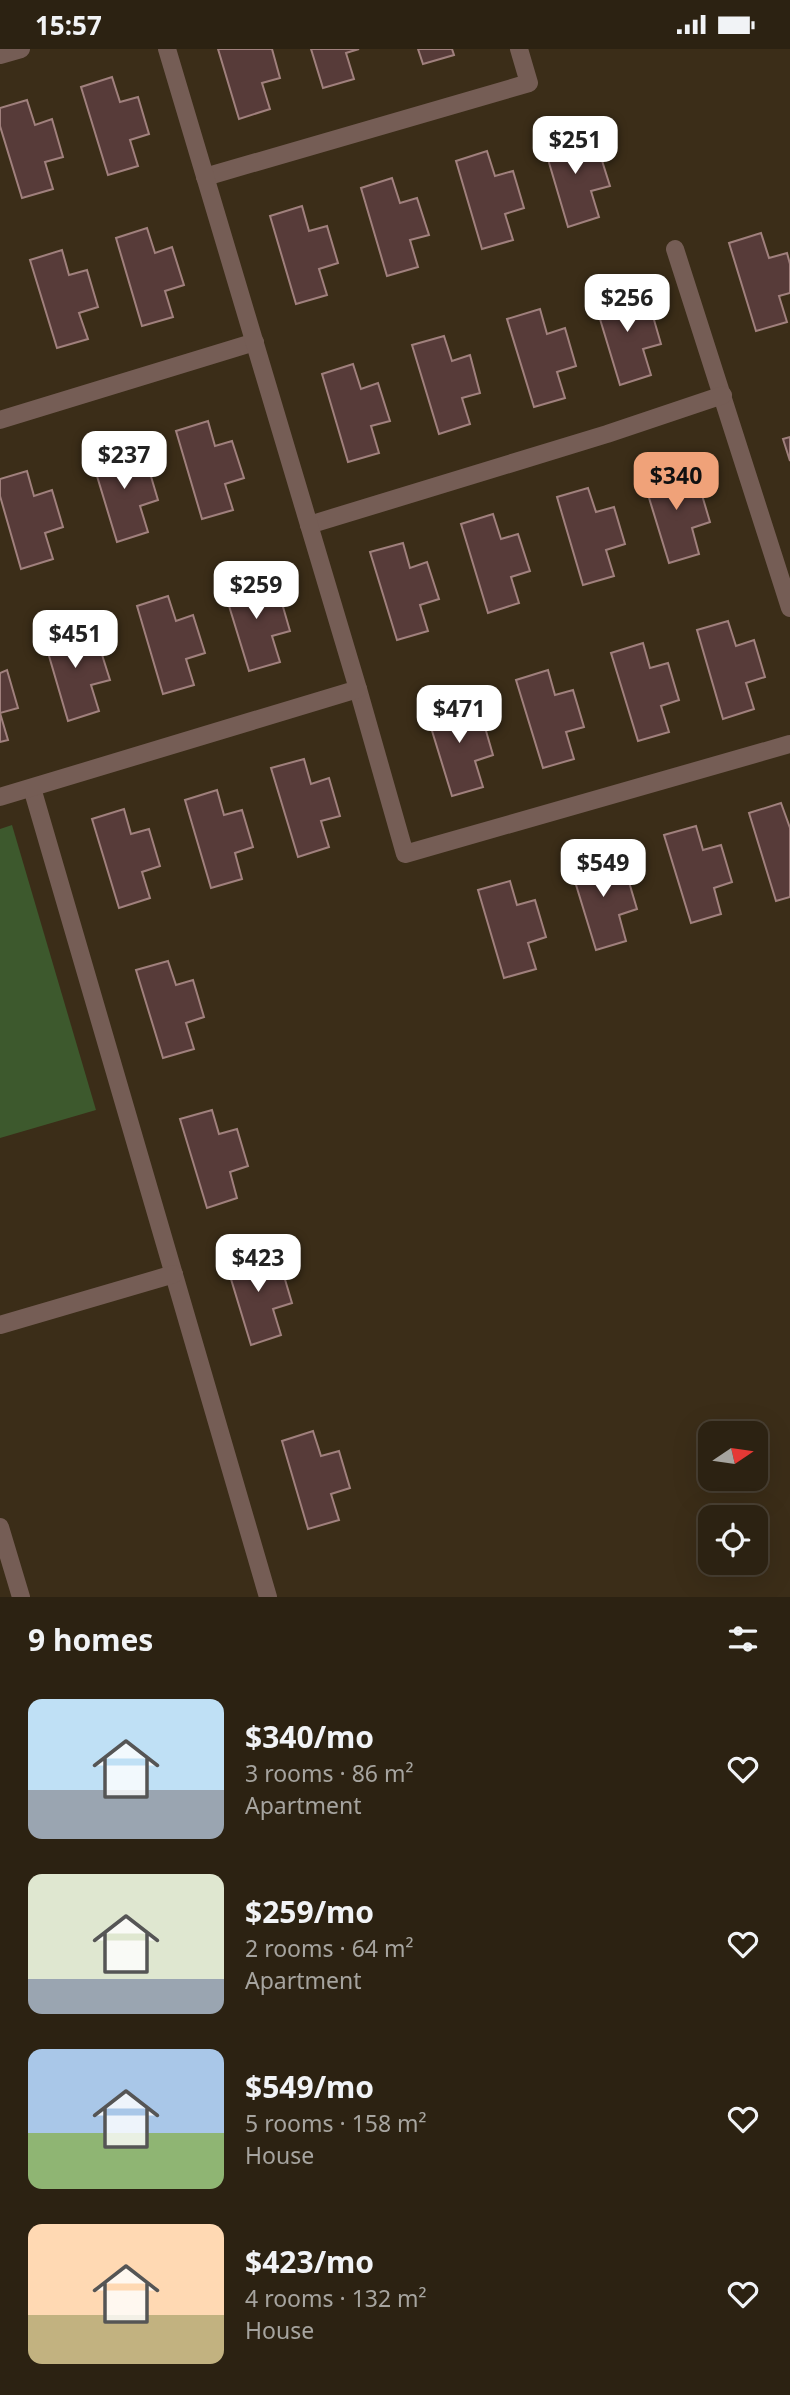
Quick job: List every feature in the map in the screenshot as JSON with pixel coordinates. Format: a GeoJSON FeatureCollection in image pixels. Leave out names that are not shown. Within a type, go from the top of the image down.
{"type":"FeatureCollection","features":[{"type":"Feature","properties":{"kind":"street"},"geometry":{"type":"LineString","coordinates":[[0,55],[21,49]]}},
{"type":"Feature","properties":{"kind":"street"},"geometry":{"type":"LineString","coordinates":[[167,49],[405,854],[790,744]]}},
{"type":"Feature","properties":{"kind":"street"},"geometry":{"type":"LineString","coordinates":[[205,177],[529,83],[519,49]]}},
{"type":"Feature","properties":{"kind":"street"},"geometry":{"type":"LineString","coordinates":[[675,249],[790,608]]}},
{"type":"Feature","properties":{"kind":"street"},"geometry":{"type":"LineString","coordinates":[[0,420],[254,342]]}},
{"type":"Feature","properties":{"kind":"street"},"geometry":{"type":"LineString","coordinates":[[309,525],[607,434],[723,395]]}},
{"type":"Feature","properties":{"kind":"street"},"geometry":{"type":"LineString","coordinates":[[0,797],[358,689]]}},
{"type":"Feature","properties":{"kind":"street"},"geometry":{"type":"LineString","coordinates":[[32,788],[268,1597]]}},
{"type":"Feature","properties":{"kind":"street"},"geometry":{"type":"LineString","coordinates":[[0,1325],[174,1275]]}},
{"type":"Feature","properties":{"kind":"street"},"geometry":{"type":"LineString","coordinates":[[0,1527],[21,1597]]}},
{"type":"Feature","properties":{"kind":"green space"},"geometry":{"type":"Polygon","coordinates":[[[12,825],[96,1110],[0,1138],[0,829],[12,825]]]}},
{"type":"Feature","properties":{"kind":"building"},"geometry":{"type":"Polygon","coordinates":[[[218,49],[272,49],[280,78],[262,83],[270,109],[239,119],[218,49]]]}},
{"type":"Feature","properties":{"kind":"building"},"geometry":{"type":"Polygon","coordinates":[[[311,49],[359,49],[346,53],[354,79],[323,88],[311,49]]]}},
{"type":"Feature","properties":{"kind":"building"},"geometry":{"type":"Polygon","coordinates":[[[418,49],[452,49],[454,55],[423,64],[418,49]]]}},
{"type":"Feature","properties":{"kind":"building"},"geometry":{"type":"Polygon","coordinates":[[[112,77],[120,102],[138,97],[149,134],[130,140],[138,166],[108,175],[81,87],[112,77]]]}},
{"type":"Feature","properties":{"kind":"building"},"geometry":{"type":"Polygon","coordinates":[[[27,100],[35,125],[52,119],[63,157],[45,162],[53,189],[22,198],[0,126],[0,108],[27,100]]]}},
{"type":"Feature","properties":{"kind":"building"},"geometry":{"type":"Polygon","coordinates":[[[573,129],[581,154],[598,148],[610,186],[591,191],[599,217],[568,227],[542,139],[573,129]]]}},
{"type":"Feature","properties":{"kind":"building"},"geometry":{"type":"Polygon","coordinates":[[[487,151],[495,176],[513,171],[524,208],[505,214],[513,240],[482,249],[456,161],[487,151]]]}},
{"type":"Feature","properties":{"kind":"building"},"geometry":{"type":"Polygon","coordinates":[[[392,178],[400,203],[417,198],[429,235],[410,240],[418,267],[387,276],[361,188],[392,178]]]}},
{"type":"Feature","properties":{"kind":"building"},"geometry":{"type":"Polygon","coordinates":[[[302,206],[309,231],[327,226],[338,263],[319,269],[327,295],[296,304],[270,216],[302,206]]]}},
{"type":"Feature","properties":{"kind":"building"},"geometry":{"type":"Polygon","coordinates":[[[147,228],[155,253],[172,247],[184,285],[165,291],[173,317],[142,326],[116,238],[147,228]]]}},
{"type":"Feature","properties":{"kind":"building"},"geometry":{"type":"Polygon","coordinates":[[[761,233],[769,258],[787,253],[790,264],[790,293],[779,296],[787,322],[756,331],[729,243],[761,233]]]}},
{"type":"Feature","properties":{"kind":"building"},"geometry":{"type":"Polygon","coordinates":[[[62,250],[69,275],[87,270],[98,307],[79,313],[88,339],[57,348],[30,260],[62,250]]]}},
{"type":"Feature","properties":{"kind":"building"},"geometry":{"type":"Polygon","coordinates":[[[625,287],[632,312],[650,306],[661,344],[643,349],[651,375],[620,385],[593,296],[625,287]]]}},
{"type":"Feature","properties":{"kind":"building"},"geometry":{"type":"Polygon","coordinates":[[[540,309],[547,334],[565,328],[576,366],[557,372],[565,398],[534,407],[507,319],[540,309]]]}},
{"type":"Feature","properties":{"kind":"building"},"geometry":{"type":"Polygon","coordinates":[[[444,336],[452,361],[470,355],[480,393],[462,398],[470,424],[439,434],[412,345],[444,336]]]}},
{"type":"Feature","properties":{"kind":"building"},"geometry":{"type":"Polygon","coordinates":[[[353,364],[361,389],[378,383],[390,421],[371,426],[379,453],[348,462],[322,374],[353,364]]]}},
{"type":"Feature","properties":{"kind":"building"},"geometry":{"type":"Polygon","coordinates":[[[208,421],[215,446],[232,441],[244,478],[225,484],[233,510],[202,519],[176,431],[208,421]]]}},
{"type":"Feature","properties":{"kind":"building"},"geometry":{"type":"Polygon","coordinates":[[[790,437],[790,461],[783,439],[790,437]]]}},
{"type":"Feature","properties":{"kind":"building"},"geometry":{"type":"Polygon","coordinates":[[[122,444],[129,468],[147,463],[158,500],[140,506],[148,532],[117,542],[90,453],[122,444]]]}},
{"type":"Feature","properties":{"kind":"building"},"geometry":{"type":"Polygon","coordinates":[[[674,465],[681,490],[699,485],[710,522],[692,528],[699,554],[669,563],[642,475],[674,465]]]}},
{"type":"Feature","properties":{"kind":"building"},"geometry":{"type":"Polygon","coordinates":[[[27,471],[34,496],[52,490],[63,527],[45,533],[53,559],[21,569],[0,496],[0,479],[27,471]]]}},
{"type":"Feature","properties":{"kind":"building"},"geometry":{"type":"Polygon","coordinates":[[[588,488],[596,512],[614,507],[625,544],[606,550],[614,576],[583,585],[557,497],[588,488]]]}},
{"type":"Feature","properties":{"kind":"building"},"geometry":{"type":"Polygon","coordinates":[[[493,514],[501,539],[518,534],[530,571],[511,577],[519,603],[488,613],[461,524],[493,514]]]}},
{"type":"Feature","properties":{"kind":"building"},"geometry":{"type":"Polygon","coordinates":[[[403,543],[410,568],[427,562],[439,599],[420,605],[428,631],[397,640],[370,552],[403,543]]]}},
{"type":"Feature","properties":{"kind":"building"},"geometry":{"type":"Polygon","coordinates":[[[254,574],[262,598],[279,593],[290,631],[272,636],[280,662],[249,671],[222,583],[254,574]]]}},
{"type":"Feature","properties":{"kind":"building"},"geometry":{"type":"Polygon","coordinates":[[[168,596],[176,621],[193,615],[205,653],[186,659],[194,685],[163,694],[137,606],[168,596]]]}},
{"type":"Feature","properties":{"kind":"building"},"geometry":{"type":"Polygon","coordinates":[[[728,621],[736,646],[754,640],[765,677],[746,683],[754,709],[723,719],[697,630],[728,621]]]}},
{"type":"Feature","properties":{"kind":"building"},"geometry":{"type":"Polygon","coordinates":[[[73,623],[81,648],[98,642],[110,680],[91,685],[99,711],[68,721],[42,632],[73,623]]]}},
{"type":"Feature","properties":{"kind":"building"},"geometry":{"type":"Polygon","coordinates":[[[643,643],[650,668],[668,663],[679,700],[661,706],[669,732],[638,741],[611,653],[643,643]]]}},
{"type":"Feature","properties":{"kind":"building"},"geometry":{"type":"Polygon","coordinates":[[[7,670],[18,708],[0,713],[0,673],[7,670]]]}},
{"type":"Feature","properties":{"kind":"building"},"geometry":{"type":"Polygon","coordinates":[[[548,670],[555,695],[573,690],[584,727],[566,732],[574,759],[543,768],[516,680],[548,670]]]}},
{"type":"Feature","properties":{"kind":"building"},"geometry":{"type":"Polygon","coordinates":[[[457,698],[464,723],[482,717],[493,755],[475,761],[483,787],[452,796],[425,708],[457,698]]]}},
{"type":"Feature","properties":{"kind":"building"},"geometry":{"type":"Polygon","coordinates":[[[0,713],[8,740],[0,742],[0,713]]]}},
{"type":"Feature","properties":{"kind":"building"},"geometry":{"type":"Polygon","coordinates":[[[304,759],[311,784],[329,778],[340,816],[321,821],[329,847],[298,857],[271,768],[304,759]]]}},
{"type":"Feature","properties":{"kind":"building"},"geometry":{"type":"Polygon","coordinates":[[[217,790],[224,815],[242,810],[253,847],[235,853],[242,879],[211,888],[185,800],[217,790]]]}},
{"type":"Feature","properties":{"kind":"building"},"geometry":{"type":"Polygon","coordinates":[[[781,803],[790,828],[790,897],[776,901],[749,813],[781,803]]]}},
{"type":"Feature","properties":{"kind":"building"},"geometry":{"type":"Polygon","coordinates":[[[124,809],[131,834],[149,829],[160,866],[142,872],[150,898],[119,908],[92,819],[124,809]]]}},
{"type":"Feature","properties":{"kind":"building"},"geometry":{"type":"Polygon","coordinates":[[[696,826],[703,850],[721,845],[732,882],[714,888],[721,914],[691,923],[664,835],[696,826]]]}},
{"type":"Feature","properties":{"kind":"building"},"geometry":{"type":"Polygon","coordinates":[[[601,852],[608,877],[626,872],[637,909],[619,915],[626,941],[596,950],[569,862],[601,852]]]}},
{"type":"Feature","properties":{"kind":"building"},"geometry":{"type":"Polygon","coordinates":[[[510,881],[517,905],[535,900],[546,937],[528,943],[536,969],[504,978],[478,890],[510,881]]]}},
{"type":"Feature","properties":{"kind":"building"},"geometry":{"type":"Polygon","coordinates":[[[168,961],[176,985],[193,980],[204,1017],[186,1023],[194,1049],[163,1058],[136,970],[168,961]]]}},
{"type":"Feature","properties":{"kind":"building"},"geometry":{"type":"Polygon","coordinates":[[[212,1110],[219,1134],[237,1129],[248,1166],[230,1172],[237,1198],[207,1208],[180,1119],[212,1110]]]}},
{"type":"Feature","properties":{"kind":"building"},"geometry":{"type":"Polygon","coordinates":[[[255,1246],[263,1271],[281,1266],[292,1303],[273,1309],[281,1335],[251,1345],[224,1256],[255,1246]]]}},
{"type":"Feature","properties":{"kind":"building"},"geometry":{"type":"Polygon","coordinates":[[[313,1431],[321,1456],[339,1451],[350,1488],[331,1494],[339,1520],[308,1529],[282,1441],[313,1431]]]}}]}
